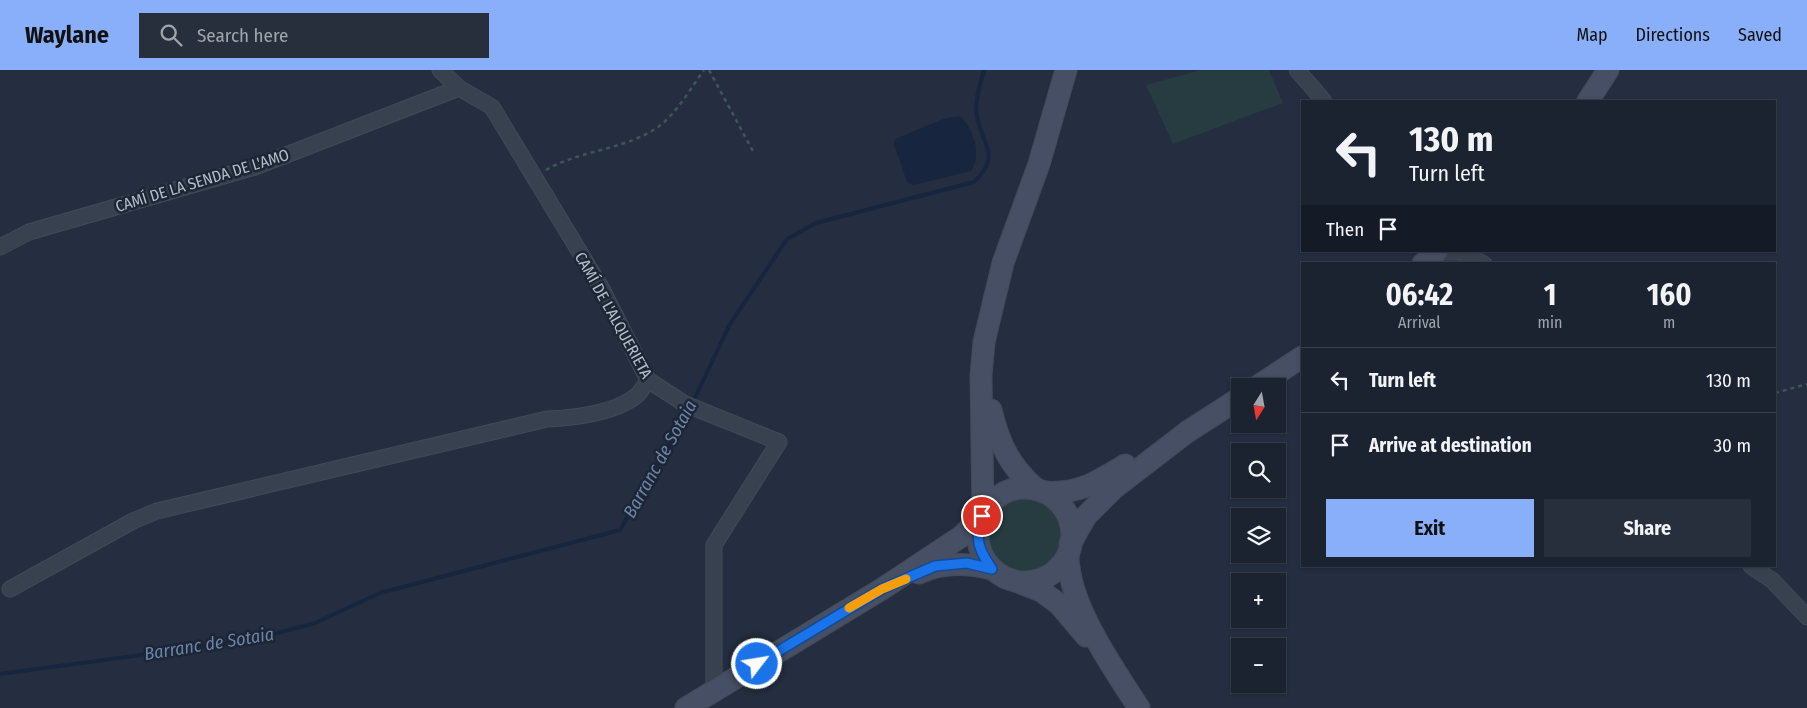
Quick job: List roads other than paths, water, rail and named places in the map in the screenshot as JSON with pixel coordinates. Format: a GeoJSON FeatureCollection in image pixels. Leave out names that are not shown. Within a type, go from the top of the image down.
{"type":"FeatureCollection","features":[{"type":"Feature","properties":{"kind":"main road"},"geometry":{"type":"LineString","coordinates":[[992,569],[981,553],[977,532],[983,514],[982,375],[984,342],[990,310],[1003,263],[1050,128],[1066,70]]}},
{"type":"Feature","properties":{"kind":"main road"},"geometry":{"type":"LineString","coordinates":[[1050,128],[1063,109],[1080,70]]}},
{"type":"Feature","properties":{"kind":"main road"},"geometry":{"type":"LineString","coordinates":[[1589,100],[1608,70]]}},
{"type":"Feature","properties":{"kind":"main road"},"geometry":{"type":"LineString","coordinates":[[1270,378],[1301,358]]}},
{"type":"Feature","properties":{"kind":"main road"},"geometry":{"type":"LineString","coordinates":[[982,375],[1004,450],[1020,475],[1040,491],[1059,502],[1070,521],[1072,538],[1069,549],[1071,579],[1087,621],[1134,700]]}},
{"type":"Feature","properties":{"kind":"main road"},"geometry":{"type":"LineString","coordinates":[[1015,581],[1032,582],[1048,577],[1063,563],[1086,516],[1098,503],[1187,432],[1231,404]]}},
{"type":"Feature","properties":{"kind":"main road"},"geometry":{"type":"LineString","coordinates":[[686,708],[882,589],[962,536],[995,499],[1010,490],[1029,488],[1058,493],[1086,488],[1142,454],[1187,432]]}},
{"type":"Feature","properties":{"kind":"main road"},"geometry":{"type":"LineString","coordinates":[[882,589],[935,566],[967,563],[992,569],[1008,579],[1042,591],[1059,604],[1076,623],[1134,700]]}},
{"type":"Feature","properties":{"kind":"street","name":"CAMÍ DE L'ALQUERIETA"},"geometry":{"type":"LineString","coordinates":[[440,70],[459,88],[492,107],[602,289],[648,380],[692,407],[779,442],[714,546],[714,690]]}},
{"type":"Feature","properties":{"kind":"street"},"geometry":{"type":"LineString","coordinates":[[1297,70],[1323,100]]}},
{"type":"Feature","properties":{"kind":"street","name":"CAMÍ DE LA SENDA DE L'AMO"},"geometry":{"type":"LineString","coordinates":[[0,247],[29,232],[255,167],[459,88]]}},
{"type":"Feature","properties":{"kind":"street"},"geometry":{"type":"LineString","coordinates":[[1433,254],[1461,252],[1481,262]]}},
{"type":"Feature","properties":{"kind":"street"},"geometry":{"type":"LineString","coordinates":[[10,589],[133,521],[157,511],[547,419],[578,418],[616,406],[636,396],[648,380]]}},
{"type":"Feature","properties":{"kind":"street"},"geometry":{"type":"LineString","coordinates":[[1753,567],[1773,581],[1807,617]]}},
{"type":"Feature","properties":{"kind":"water"},"geometry":{"type":"Polygon","coordinates":[[[960,116],[965,121],[975,142],[976,157],[971,171],[913,185],[907,182],[894,145],[895,139],[946,118],[960,116]]]}},
{"type":"Feature","properties":{"kind":"waterway","name":"Barranc de Sotaia"},"geometry":{"type":"LineString","coordinates":[[692,404],[730,324],[787,239],[816,223],[974,182],[982,173],[989,157],[979,126],[976,105],[984,70]]}},
{"type":"Feature","properties":{"kind":"waterway","name":"Barranc de Sotaia"},"geometry":{"type":"LineString","coordinates":[[0,674],[252,640],[315,623],[380,593],[620,530],[689,410]]}}]}
